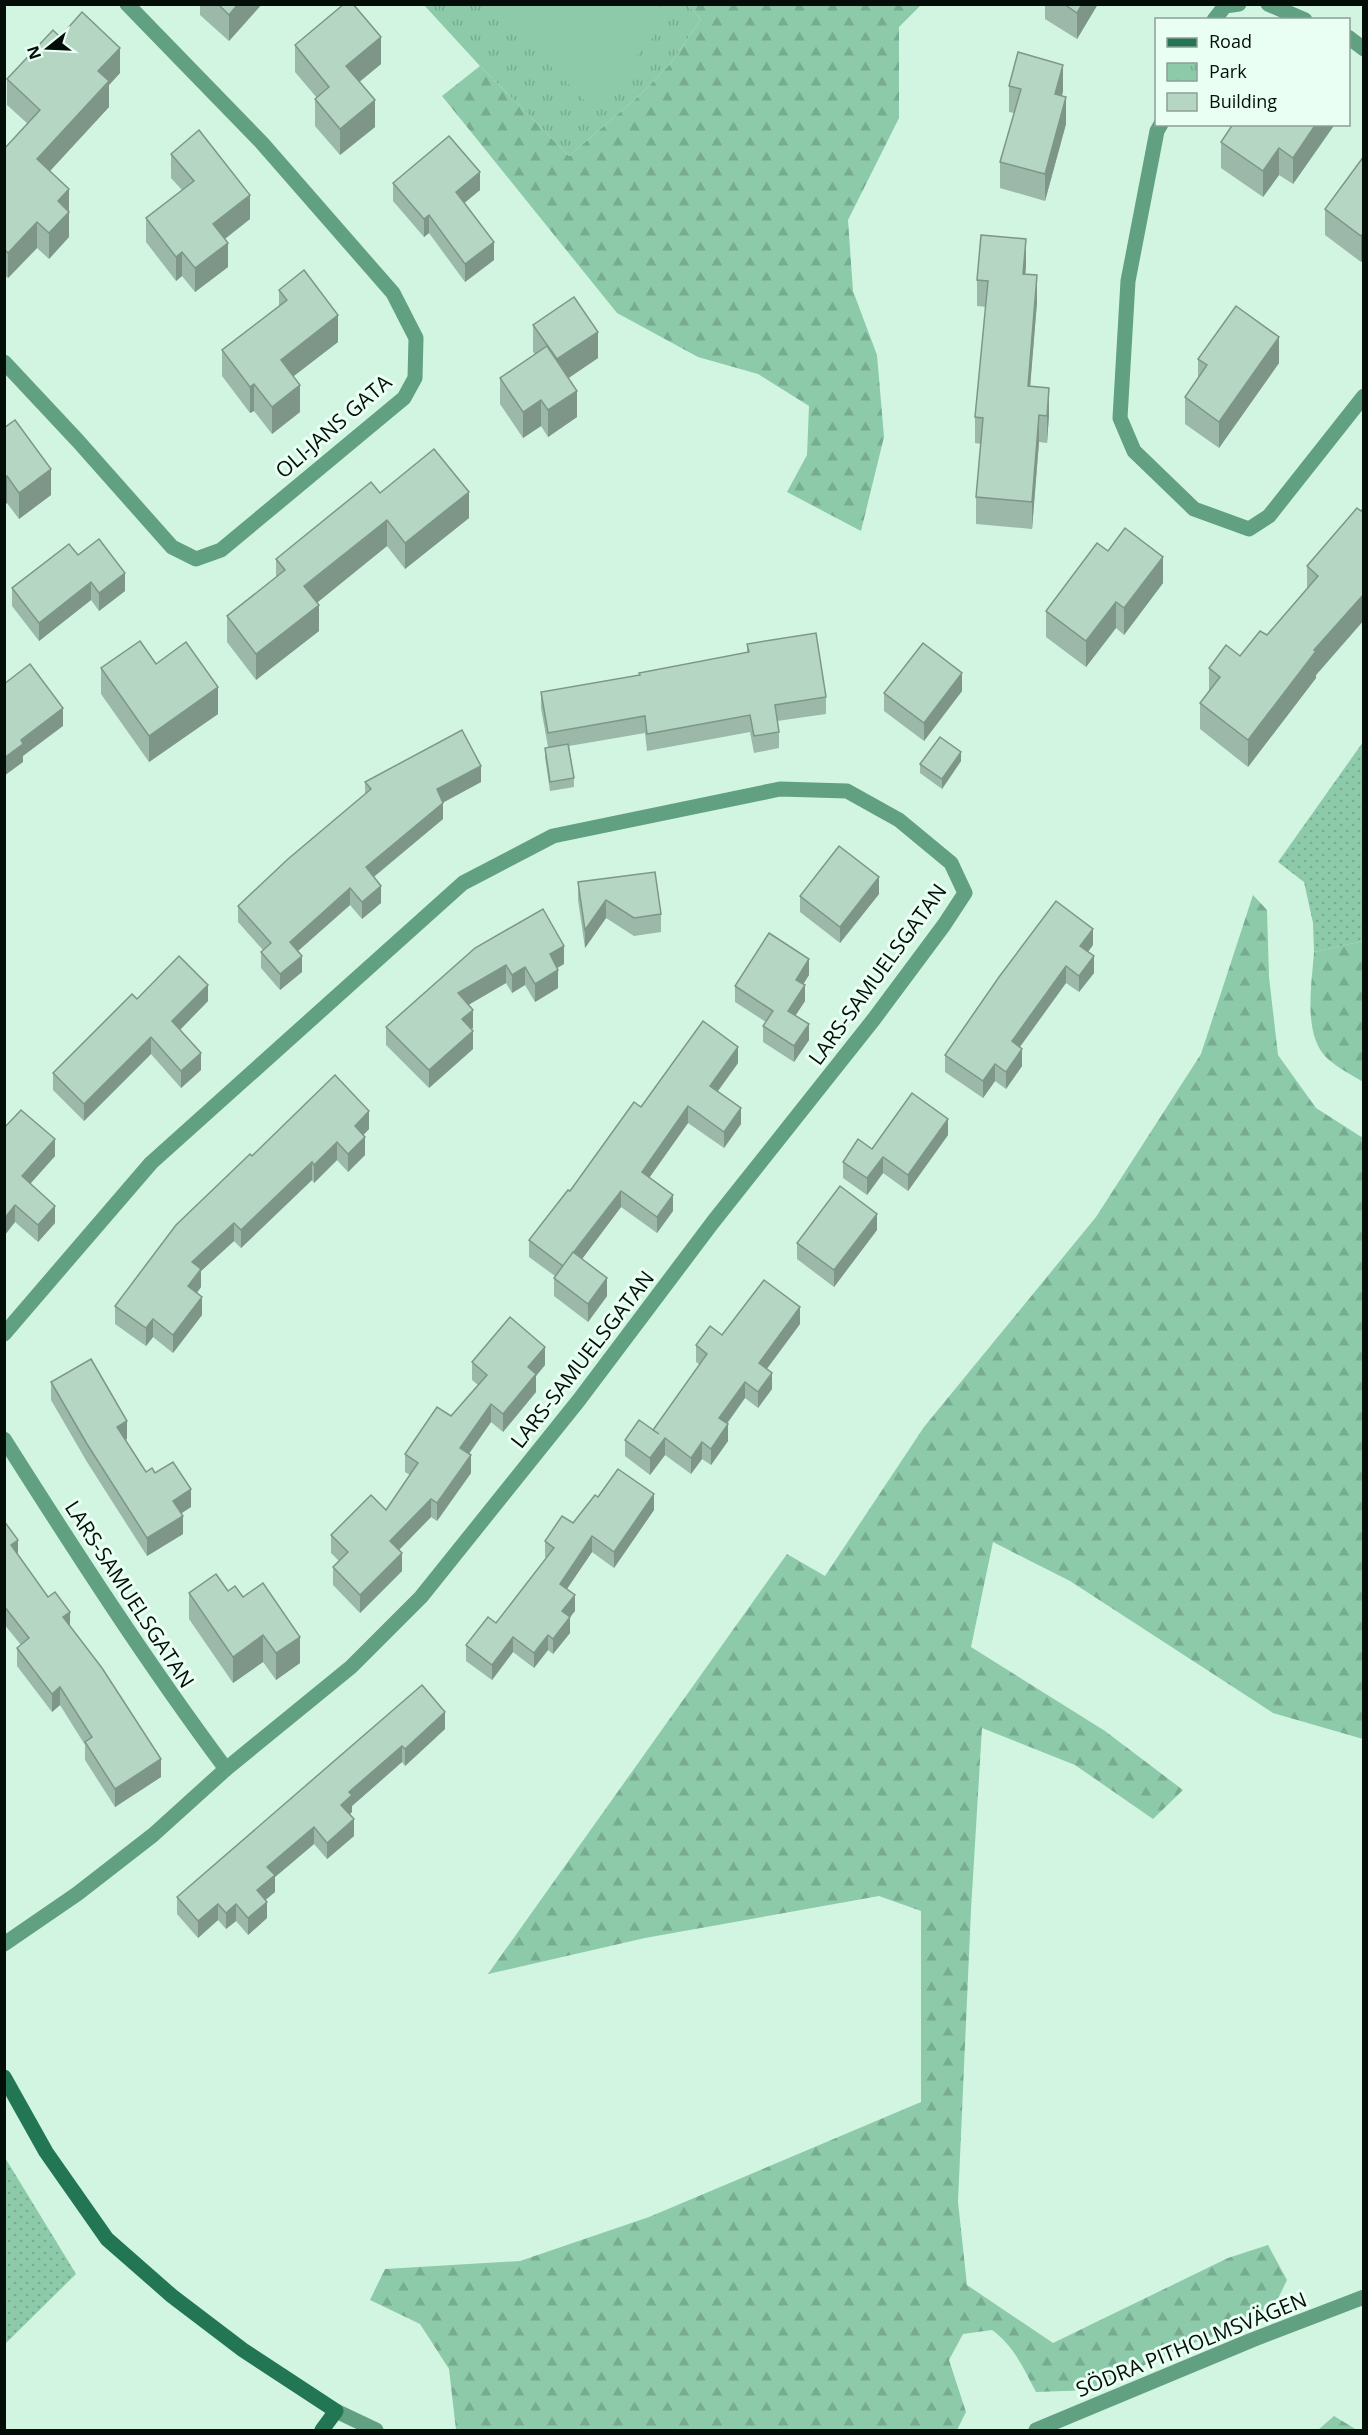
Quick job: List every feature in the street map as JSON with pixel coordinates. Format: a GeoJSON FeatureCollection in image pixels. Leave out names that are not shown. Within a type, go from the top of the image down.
{"type":"FeatureCollection","features":[{"type":"Feature","properties":{"kind":"street","name":"OLI-JANS GATA"},"geometry":{"type":"LineString","coordinates":[[4,362],[78,441],[172,548],[196,559],[221,550],[404,398],[415,378],[416,338],[393,293],[262,143],[127,4]]}},
{"type":"Feature","properties":{"kind":"street"},"geometry":{"type":"LineString","coordinates":[[1216,18],[1225,6],[1239,4]]}},
{"type":"Feature","properties":{"kind":"street"},"geometry":{"type":"LineString","coordinates":[[1268,4],[1300,18]]}},
{"type":"Feature","properties":{"kind":"street"},"geometry":{"type":"LineString","coordinates":[[1350,38],[1364,49]]}},
{"type":"Feature","properties":{"kind":"street"},"geometry":{"type":"LineString","coordinates":[[1161,126],[1128,281],[1120,418],[1134,452],[1194,509],[1249,529],[1269,516],[1364,396]]}},
{"type":"Feature","properties":{"kind":"street","name":"LARS-SAMUELSGATAN"},"geometry":{"type":"LineString","coordinates":[[4,1334],[151,1163],[464,883],[553,836],[780,789],[847,791],[899,820],[951,863],[965,893],[944,925],[874,1019],[713,1222],[579,1401],[421,1597],[351,1667],[226,1769],[143,1843],[77,1894],[4,1944]]}},
{"type":"Feature","properties":{"kind":"street","name":"LARS-SAMUELSGATAN"},"geometry":{"type":"LineString","coordinates":[[4,1439],[171,1696],[226,1769]]}},
{"type":"Feature","properties":{"kind":"street"},"geometry":{"type":"LineString","coordinates":[[4,2077],[46,2152],[107,2239],[172,2296],[243,2350],[336,2411],[376,2430]]}},
{"type":"Feature","properties":{"kind":"street","name":"SÖDRA PITHOLMSVÄGEN"},"geometry":{"type":"LineString","coordinates":[[1036,2430],[1252,2340],[1364,2297]]}},
{"type":"Feature","properties":{"kind":"street"},"geometry":{"type":"LineString","coordinates":[[322,2430],[336,2411]]}},
{"type":"Feature","properties":{"kind":"green space"},"geometry":{"type":"Polygon","coordinates":[[[424,5],[688,5],[701,19],[670,64],[641,94],[569,156],[480,66],[424,5]]]}},
{"type":"Feature","properties":{"kind":"green space"},"geometry":{"type":"Polygon","coordinates":[[[491,5],[658,5],[671,16],[592,108],[491,5]]]}},
{"type":"Feature","properties":{"kind":"green space"},"geometry":{"type":"Polygon","coordinates":[[[688,5],[921,5],[899,27],[899,118],[848,220],[853,291],[877,355],[884,437],[861,531],[787,492],[807,455],[809,406],[758,374],[698,357],[617,313],[442,96],[480,66],[569,156],[641,94],[670,64],[701,19],[688,5]]]}},
{"type":"Feature","properties":{"kind":"green space"},"geometry":{"type":"Polygon","coordinates":[[[1363,742],[1363,941],[1314,952],[1313,923],[1304,882],[1278,862],[1363,742]]]}},
{"type":"Feature","properties":{"kind":"green space"},"geometry":{"type":"Polygon","coordinates":[[[1253,895],[1267,910],[1269,977],[1278,1055],[1316,1108],[1363,1138],[1363,1739],[1273,1713],[1070,1581],[993,1542],[971,1647],[1105,1731],[1183,1790],[1153,1819],[1075,1765],[982,1728],[958,2202],[967,2285],[1053,2343],[1228,2258],[1268,2245],[1287,2280],[1269,2317],[1185,2346],[1092,2390],[1036,2392],[1023,2366],[1000,2336],[992,2330],[963,2334],[949,2360],[966,2412],[957,2430],[456,2430],[449,2369],[420,2324],[370,2300],[385,2269],[520,2261],[649,2217],[921,2102],[921,1911],[879,1896],[645,1938],[488,1974],[787,1554],[825,1576],[924,1427],[1096,1217],[1201,1054],[1253,895]]]}},
{"type":"Feature","properties":{"kind":"green space"},"geometry":{"type":"Polygon","coordinates":[[[1364,941],[1363,1082],[1328,1059],[1320,1049],[1315,1037],[1310,1008],[1314,952],[1364,941]]]}},
{"type":"Feature","properties":{"kind":"green space"},"geometry":{"type":"Polygon","coordinates":[[[4,2156],[76,2274],[5,2344],[4,2344],[4,2156]]]}},
{"type":"Feature","properties":{"kind":"green space"},"geometry":{"type":"Polygon","coordinates":[[[1334,2416],[1357,2430],[1318,2430],[1334,2416]]]}},
{"type":"Feature","properties":{"kind":"building"},"geometry":{"type":"Polygon","coordinates":[[[218,4],[238,4],[229,15],[218,4]]]}},
{"type":"Feature","properties":{"kind":"building"},"geometry":{"type":"Polygon","coordinates":[[[344,4],[353,4],[381,37],[346,66],[375,100],[340,129],[315,99],[329,87],[295,45],[344,4]]]}},
{"type":"Feature","properties":{"kind":"building"},"geometry":{"type":"Polygon","coordinates":[[[1064,4],[1082,4],[1077,13],[1064,4]]]}},
{"type":"Feature","properties":{"kind":"building"},"geometry":{"type":"Polygon","coordinates":[[[82,12],[120,48],[98,71],[109,81],[37,159],[69,189],[58,201],[69,212],[49,233],[37,222],[8,253],[4,249],[4,149],[40,110],[7,79],[53,30],[60,37],[82,12]]]}},
{"type":"Feature","properties":{"kind":"building"},"geometry":{"type":"Polygon","coordinates":[[[1018,52],[1063,65],[1055,94],[1066,97],[1045,174],[1000,162],[1021,89],[1009,86],[1018,52]]]}},
{"type":"Feature","properties":{"kind":"building"},"geometry":{"type":"Polygon","coordinates":[[[1232,126],[1315,126],[1293,158],[1279,148],[1263,171],[1221,142],[1232,126]]]}},
{"type":"Feature","properties":{"kind":"building"},"geometry":{"type":"Polygon","coordinates":[[[199,130],[250,195],[213,224],[228,243],[195,268],[182,252],[176,257],[146,218],[194,181],[171,154],[199,130]]]}},
{"type":"Feature","properties":{"kind":"building"},"geometry":{"type":"Polygon","coordinates":[[[449,136],[480,172],[456,192],[494,242],[465,264],[429,215],[424,219],[393,183],[449,136]]]}},
{"type":"Feature","properties":{"kind":"building"},"geometry":{"type":"Polygon","coordinates":[[[1364,156],[1364,232],[1361,236],[1325,209],[1364,156]]]}},
{"type":"Feature","properties":{"kind":"building"},"geometry":{"type":"Polygon","coordinates":[[[981,235],[1026,239],[1023,274],[1037,275],[1028,386],[1049,388],[1047,416],[1039,415],[1032,502],[976,497],[983,418],[975,417],[988,281],[977,280],[981,235]]]}},
{"type":"Feature","properties":{"kind":"building"},"geometry":{"type":"Polygon","coordinates":[[[304,270],[338,315],[281,360],[300,385],[272,407],[254,384],[250,387],[222,350],[287,300],[279,290],[304,270]]]}},
{"type":"Feature","properties":{"kind":"building"},"geometry":{"type":"Polygon","coordinates":[[[574,297],[598,332],[557,359],[533,325],[574,297]]]}},
{"type":"Feature","properties":{"kind":"building"},"geometry":{"type":"Polygon","coordinates":[[[1236,306],[1279,337],[1219,422],[1185,397],[1207,365],[1198,359],[1236,306]]]}},
{"type":"Feature","properties":{"kind":"building"},"geometry":{"type":"Polygon","coordinates":[[[547,346],[577,391],[548,410],[541,400],[523,412],[500,378],[547,346]]]}},
{"type":"Feature","properties":{"kind":"building"},"geometry":{"type":"Polygon","coordinates":[[[15,420],[51,469],[19,493],[7,476],[4,478],[4,428],[15,420]]]}},
{"type":"Feature","properties":{"kind":"building"},"geometry":{"type":"Polygon","coordinates":[[[434,449],[469,492],[405,543],[387,520],[304,586],[319,605],[256,654],[227,616],[285,570],[276,559],[371,482],[380,493],[434,449]]]}},
{"type":"Feature","properties":{"kind":"building"},"geometry":{"type":"Polygon","coordinates":[[[1357,508],[1361,511],[1364,508],[1364,594],[1314,650],[1316,651],[1248,740],[1200,703],[1220,677],[1209,668],[1226,645],[1240,656],[1260,631],[1267,635],[1318,576],[1307,566],[1357,508]]]}},
{"type":"Feature","properties":{"kind":"building"},"geometry":{"type":"Polygon","coordinates":[[[1125,528],[1163,557],[1124,608],[1116,602],[1086,641],[1046,611],[1097,543],[1108,551],[1125,528]]]}},
{"type":"Feature","properties":{"kind":"building"},"geometry":{"type":"Polygon","coordinates":[[[99,539],[125,573],[99,593],[91,582],[39,623],[12,588],[69,544],[78,555],[99,539]]]}},
{"type":"Feature","properties":{"kind":"building"},"geometry":{"type":"Polygon","coordinates":[[[816,633],[826,697],[775,705],[779,732],[754,736],[750,715],[647,734],[645,716],[548,733],[541,692],[640,675],[639,673],[749,652],[747,644],[816,633]]]}},
{"type":"Feature","properties":{"kind":"building"},"geometry":{"type":"Polygon","coordinates":[[[140,641],[156,664],[186,642],[218,687],[149,736],[101,668],[140,641]]]}},
{"type":"Feature","properties":{"kind":"building"},"geometry":{"type":"Polygon","coordinates":[[[923,643],[962,673],[924,723],[884,693],[923,643]]]}},
{"type":"Feature","properties":{"kind":"building"},"geometry":{"type":"Polygon","coordinates":[[[30,664],[63,708],[21,740],[23,744],[4,758],[4,684],[30,664]]]}},
{"type":"Feature","properties":{"kind":"building"},"geometry":{"type":"Polygon","coordinates":[[[462,730],[481,766],[437,789],[443,803],[366,867],[381,886],[362,902],[350,888],[290,942],[302,956],[280,974],[261,952],[271,943],[238,906],[288,859],[371,789],[365,782],[462,730]]]}},
{"type":"Feature","properties":{"kind":"building"},"geometry":{"type":"Polygon","coordinates":[[[940,737],[961,752],[942,779],[920,764],[940,737]]]}},
{"type":"Feature","properties":{"kind":"building"},"geometry":{"type":"Polygon","coordinates":[[[568,744],[574,778],[550,782],[545,748],[568,744]]]}},
{"type":"Feature","properties":{"kind":"building"},"geometry":{"type":"Polygon","coordinates":[[[839,846],[879,877],[840,927],[800,896],[839,846]]]}},
{"type":"Feature","properties":{"kind":"building"},"geometry":{"type":"Polygon","coordinates":[[[655,872],[661,914],[634,918],[606,900],[585,930],[578,882],[655,872]]]}},
{"type":"Feature","properties":{"kind":"building"},"geometry":{"type":"Polygon","coordinates":[[[1056,901],[1093,929],[1080,946],[1094,956],[1079,976],[1066,966],[1012,1041],[1022,1049],[1006,1072],[995,1064],[983,1081],[945,1055],[999,977],[1056,901]]]}},
{"type":"Feature","properties":{"kind":"building"},"geometry":{"type":"Polygon","coordinates":[[[543,909],[564,946],[550,954],[558,970],[535,984],[525,967],[512,975],[506,965],[458,993],[473,1010],[462,1019],[473,1031],[429,1070],[386,1027],[475,948],[543,909]]]}},
{"type":"Feature","properties":{"kind":"building"},"geometry":{"type":"Polygon","coordinates":[[[769,933],[809,959],[796,980],[805,985],[788,1011],[809,1024],[794,1046],[763,1026],[773,1011],[735,986],[769,933]]]}},
{"type":"Feature","properties":{"kind":"building"},"geometry":{"type":"Polygon","coordinates":[[[179,956],[208,985],[172,1021],[201,1053],[181,1071],[151,1037],[84,1104],[53,1073],[132,994],[137,999],[179,956]]]}},
{"type":"Feature","properties":{"kind":"building"},"geometry":{"type":"Polygon","coordinates":[[[703,1021],[738,1047],[710,1086],[741,1108],[724,1132],[688,1106],[642,1172],[673,1195],[657,1217],[621,1191],[563,1266],[529,1240],[568,1190],[570,1191],[634,1102],[641,1107],[703,1021]]]}},
{"type":"Feature","properties":{"kind":"building"},"geometry":{"type":"Polygon","coordinates":[[[335,1075],[369,1111],[355,1126],[365,1137],[348,1154],[337,1142],[314,1165],[312,1162],[241,1230],[234,1223],[192,1262],[201,1269],[188,1286],[202,1297],[173,1335],[153,1319],[146,1328],[115,1306],[176,1225],[250,1154],[252,1156],[335,1075]]]}},
{"type":"Feature","properties":{"kind":"building"},"geometry":{"type":"Polygon","coordinates":[[[912,1093],[948,1119],[908,1175],[883,1157],[867,1178],[843,1162],[858,1139],[872,1149],[912,1093]]]}},
{"type":"Feature","properties":{"kind":"building"},"geometry":{"type":"Polygon","coordinates":[[[21,1110],[55,1139],[22,1176],[55,1206],[38,1225],[15,1205],[4,1219],[4,1128],[21,1110]]]}},
{"type":"Feature","properties":{"kind":"building"},"geometry":{"type":"Polygon","coordinates":[[[840,1186],[877,1214],[834,1270],[797,1243],[840,1186]]]}},
{"type":"Feature","properties":{"kind":"building"},"geometry":{"type":"Polygon","coordinates":[[[573,1252],[607,1278],[588,1304],[554,1278],[573,1252]]]}},
{"type":"Feature","properties":{"kind":"building"},"geometry":{"type":"Polygon","coordinates":[[[764,1280],[800,1307],[759,1363],[772,1373],[758,1392],[745,1382],[719,1418],[728,1424],[711,1449],[702,1442],[691,1458],[665,1438],[650,1458],[625,1440],[639,1420],[653,1430],[707,1354],[696,1345],[710,1326],[722,1335],[764,1280]]]}},
{"type":"Feature","properties":{"kind":"building"},"geometry":{"type":"Polygon","coordinates":[[[510,1317],[545,1347],[528,1367],[536,1374],[503,1414],[491,1404],[460,1448],[471,1455],[437,1503],[431,1499],[390,1541],[402,1553],[360,1595],[333,1567],[348,1552],[331,1535],[371,1495],[386,1510],[418,1463],[405,1454],[437,1407],[451,1416],[487,1375],[472,1362],[510,1317]]]}},
{"type":"Feature","properties":{"kind":"building"},"geometry":{"type":"Polygon","coordinates":[[[91,1359],[127,1421],[117,1427],[146,1472],[152,1468],[155,1473],[173,1462],[191,1489],[173,1501],[183,1516],[147,1538],[87,1444],[51,1382],[91,1359]]]}},
{"type":"Feature","properties":{"kind":"building"},"geometry":{"type":"Polygon","coordinates":[[[618,1469],[654,1494],[614,1552],[592,1536],[560,1584],[575,1595],[562,1611],[570,1617],[553,1639],[548,1635],[534,1653],[513,1637],[492,1665],[466,1645],[488,1617],[496,1623],[554,1548],[545,1541],[562,1516],[573,1523],[595,1495],[598,1497],[618,1469]]]}},
{"type":"Feature","properties":{"kind":"building"},"geometry":{"type":"Polygon","coordinates":[[[4,1521],[18,1540],[11,1545],[48,1597],[55,1592],[70,1612],[63,1617],[102,1668],[161,1759],[115,1789],[85,1742],[92,1737],[60,1687],[52,1694],[17,1648],[29,1638],[4,1606],[4,1521]]]}},
{"type":"Feature","properties":{"kind":"building"},"geometry":{"type":"Polygon","coordinates":[[[216,1574],[228,1591],[235,1586],[243,1597],[263,1583],[300,1637],[276,1653],[263,1635],[233,1657],[189,1593],[216,1574]]]}},
{"type":"Feature","properties":{"kind":"building"},"geometry":{"type":"Polygon","coordinates":[[[422,1685],[445,1712],[405,1749],[402,1746],[349,1792],[352,1795],[341,1805],[354,1819],[327,1843],[314,1827],[267,1867],[275,1875],[257,1890],[267,1902],[248,1918],[236,1904],[226,1913],[218,1904],[198,1921],[177,1897],[422,1685]]]}}]}
